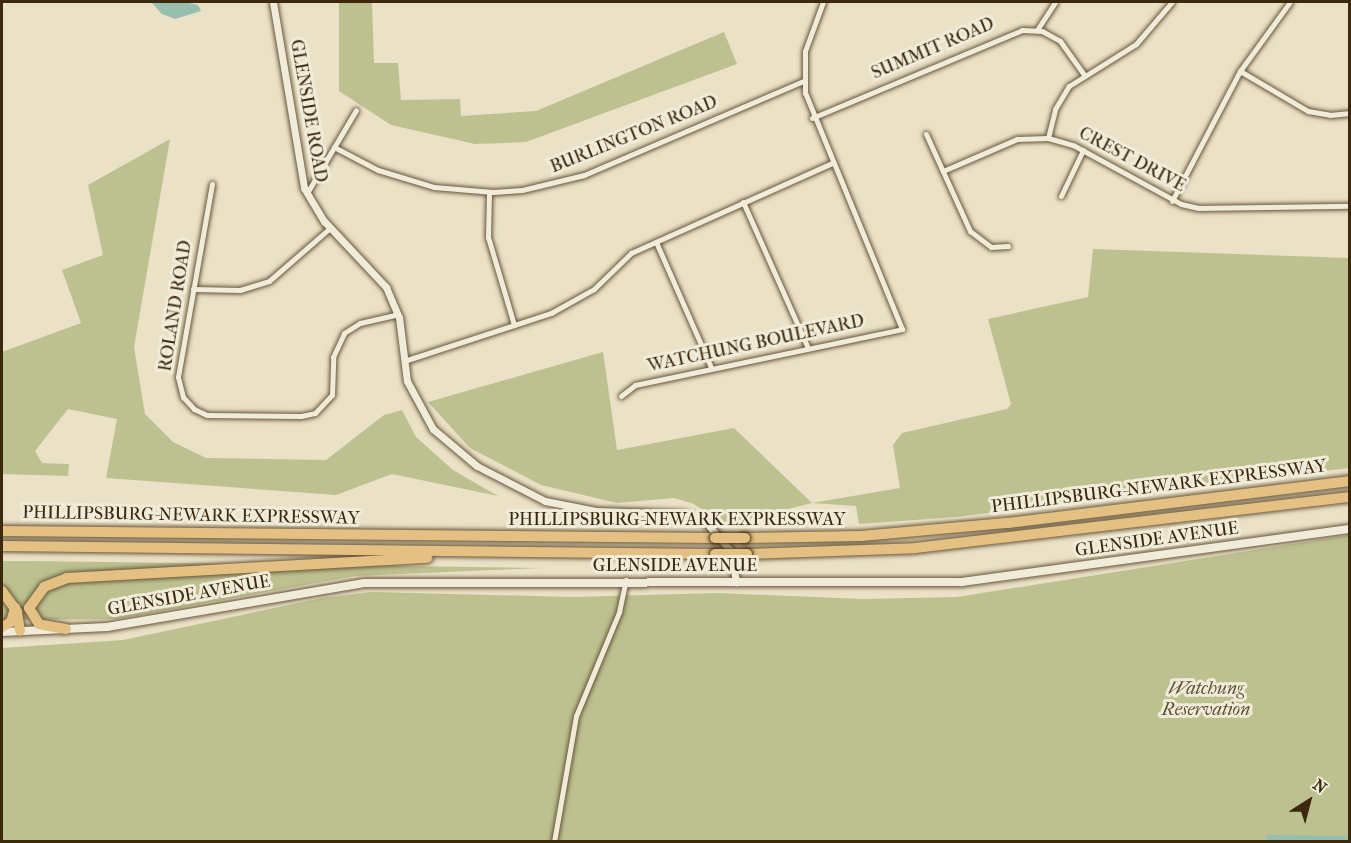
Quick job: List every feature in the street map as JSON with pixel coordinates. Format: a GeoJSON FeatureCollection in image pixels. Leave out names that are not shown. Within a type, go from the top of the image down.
{"type":"FeatureCollection","features":[{"type":"Feature","properties":{"kind":"highway","name":"PHILLIPSBURG-NEWARK EXPRESSWAY"},"geometry":{"type":"LineString","coordinates":[[2,531],[715,538],[861,536],[1008,523],[1350,481]]}},
{"type":"Feature","properties":{"kind":"highway","name":"PHILLIPSBURG-NEWARK EXPRESSWAY"},"geometry":{"type":"LineString","coordinates":[[2,546],[715,554],[915,548],[1350,497]]}},
{"type":"Feature","properties":{"kind":"highway"},"geometry":{"type":"LineString","coordinates":[[24,631],[29,608],[39,592],[50,583],[86,576],[502,553]]}},
{"type":"Feature","properties":{"kind":"highway"},"geometry":{"type":"LineString","coordinates":[[2,591],[15,607],[24,631]]}},
{"type":"Feature","properties":{"kind":"highway"},"geometry":{"type":"LineString","coordinates":[[2,629],[11,622],[15,607]]}},
{"type":"Feature","properties":{"kind":"highway"},"geometry":{"type":"LineString","coordinates":[[29,608],[39,624],[66,629]]}},
{"type":"Feature","properties":{"kind":"main road","name":"GLENSIDE AVENUE"},"geometry":{"type":"LineString","coordinates":[[2,629],[24,631],[66,629],[174,618],[273,596],[364,583],[626,580],[906,585],[962,582],[1350,529]]}},
{"type":"Feature","properties":{"kind":"street","name":"GLENSIDE ROAD"},"geometry":{"type":"LineString","coordinates":[[273,2],[299,169],[307,192],[330,228],[380,277],[398,314],[407,381],[421,412],[445,442],[477,466],[524,493],[567,506],[616,513],[683,514],[704,520],[730,550],[736,582]]}},
{"type":"Feature","properties":{"kind":"street"},"geometry":{"type":"LineString","coordinates":[[404,361],[551,313],[594,289],[623,258],[832,163],[812,118],[803,81],[808,35],[823,2]]}},
{"type":"Feature","properties":{"kind":"street"},"geometry":{"type":"LineString","coordinates":[[1054,2],[1038,30],[1064,44],[1085,76]]}},
{"type":"Feature","properties":{"kind":"street"},"geometry":{"type":"LineString","coordinates":[[1048,138],[1063,95],[1085,76],[1136,44],[1172,2]]}},
{"type":"Feature","properties":{"kind":"street"},"geometry":{"type":"LineString","coordinates":[[1172,201],[1240,71],[1290,2]]}},
{"type":"Feature","properties":{"kind":"street","name":"SUMMIT ROAD"},"geometry":{"type":"LineString","coordinates":[[812,118],[1012,33],[1038,30]]}},
{"type":"Feature","properties":{"kind":"street"},"geometry":{"type":"LineString","coordinates":[[1240,71],[1308,111],[1330,115],[1350,113]]}},
{"type":"Feature","properties":{"kind":"street","name":"BURLINGTON ROAD"},"geometry":{"type":"LineString","coordinates":[[334,147],[406,180],[489,192],[551,185],[584,175],[803,81]]}},
{"type":"Feature","properties":{"kind":"street"},"geometry":{"type":"LineString","coordinates":[[307,192],[356,110]]}},
{"type":"Feature","properties":{"kind":"street"},"geometry":{"type":"LineString","coordinates":[[926,134],[962,218],[977,240],[991,247],[1008,246]]}},
{"type":"Feature","properties":{"kind":"street","name":"CREST DRIVE"},"geometry":{"type":"LineString","coordinates":[[943,171],[1017,139],[1048,138],[1083,150],[1172,201],[1199,208],[1350,206]]}},
{"type":"Feature","properties":{"kind":"street"},"geometry":{"type":"LineString","coordinates":[[1061,196],[1083,150]]}},
{"type":"Feature","properties":{"kind":"street","name":"WATCHUNG BOULEVARD"},"geometry":{"type":"LineString","coordinates":[[621,396],[635,385],[711,367],[902,329],[832,163]]}},
{"type":"Feature","properties":{"kind":"street","name":"ROLAND ROAD"},"geometry":{"type":"LineString","coordinates":[[212,184],[178,381],[188,404],[207,415],[302,416],[315,413],[332,395],[333,357],[345,333],[360,323],[398,314]]}},
{"type":"Feature","properties":{"kind":"street"},"geometry":{"type":"LineString","coordinates":[[489,192],[488,237],[514,325]]}},
{"type":"Feature","properties":{"kind":"street"},"geometry":{"type":"LineString","coordinates":[[743,202],[808,348]]}},
{"type":"Feature","properties":{"kind":"street"},"geometry":{"type":"LineString","coordinates":[[193,289],[240,290],[269,281],[330,228]]}},
{"type":"Feature","properties":{"kind":"street"},"geometry":{"type":"LineString","coordinates":[[656,242],[711,367]]}},
{"type":"Feature","properties":{"kind":"street"},"geometry":{"type":"LineString","coordinates":[[554,842],[576,716],[619,612],[626,580]]}},
{"type":"Feature","properties":{"kind":"green space"},"geometry":{"type":"Polygon","coordinates":[[[339,2],[372,2],[374,63],[398,63],[401,100],[460,99],[461,116],[536,111],[724,32],[737,64],[526,142],[475,144],[391,125],[339,91],[339,2]]]}},
{"type":"Feature","properties":{"kind":"green space"},"geometry":{"type":"Polygon","coordinates":[[[170,139],[134,347],[145,414],[173,442],[206,458],[326,460],[384,415],[402,410],[416,437],[453,470],[498,496],[392,474],[336,495],[106,478],[117,419],[68,409],[35,451],[42,463],[69,464],[68,476],[2,474],[2,352],[81,323],[62,270],[103,255],[88,185],[170,139]]]}},
{"type":"Feature","properties":{"kind":"green space"},"geometry":{"type":"Polygon","coordinates":[[[1093,249],[1349,258],[1349,468],[956,517],[859,524],[856,506],[812,503],[900,488],[893,445],[902,433],[1007,409],[1011,404],[988,319],[1088,297],[1093,249]]]}},
{"type":"Feature","properties":{"kind":"green space"},"geometry":{"type":"Polygon","coordinates":[[[603,352],[617,450],[734,428],[812,503],[724,525],[694,504],[674,498],[617,503],[541,485],[470,448],[428,402],[603,352]]]}},
{"type":"Feature","properties":{"kind":"green space","name":"Watchung Reservation"},"geometry":{"type":"Polygon","coordinates":[[[1349,535],[1349,841],[2,842],[2,648],[123,640],[322,598],[371,592],[575,597],[717,593],[863,599],[957,597],[1349,535]]]}},
{"type":"Feature","properties":{"kind":"green space"},"geometry":{"type":"Polygon","coordinates":[[[2,561],[540,568],[355,576],[118,619],[2,620],[2,561]]]}},
{"type":"Feature","properties":{"kind":"shaded area"},"geometry":{"type":"Polygon","coordinates":[[[151,2],[185,2],[198,5],[201,11],[175,19],[162,14],[151,2]]]}},
{"type":"Feature","properties":{"kind":"shaded area"},"geometry":{"type":"Polygon","coordinates":[[[1266,835],[1349,836],[1349,841],[1267,841],[1266,835]]]}}]}
